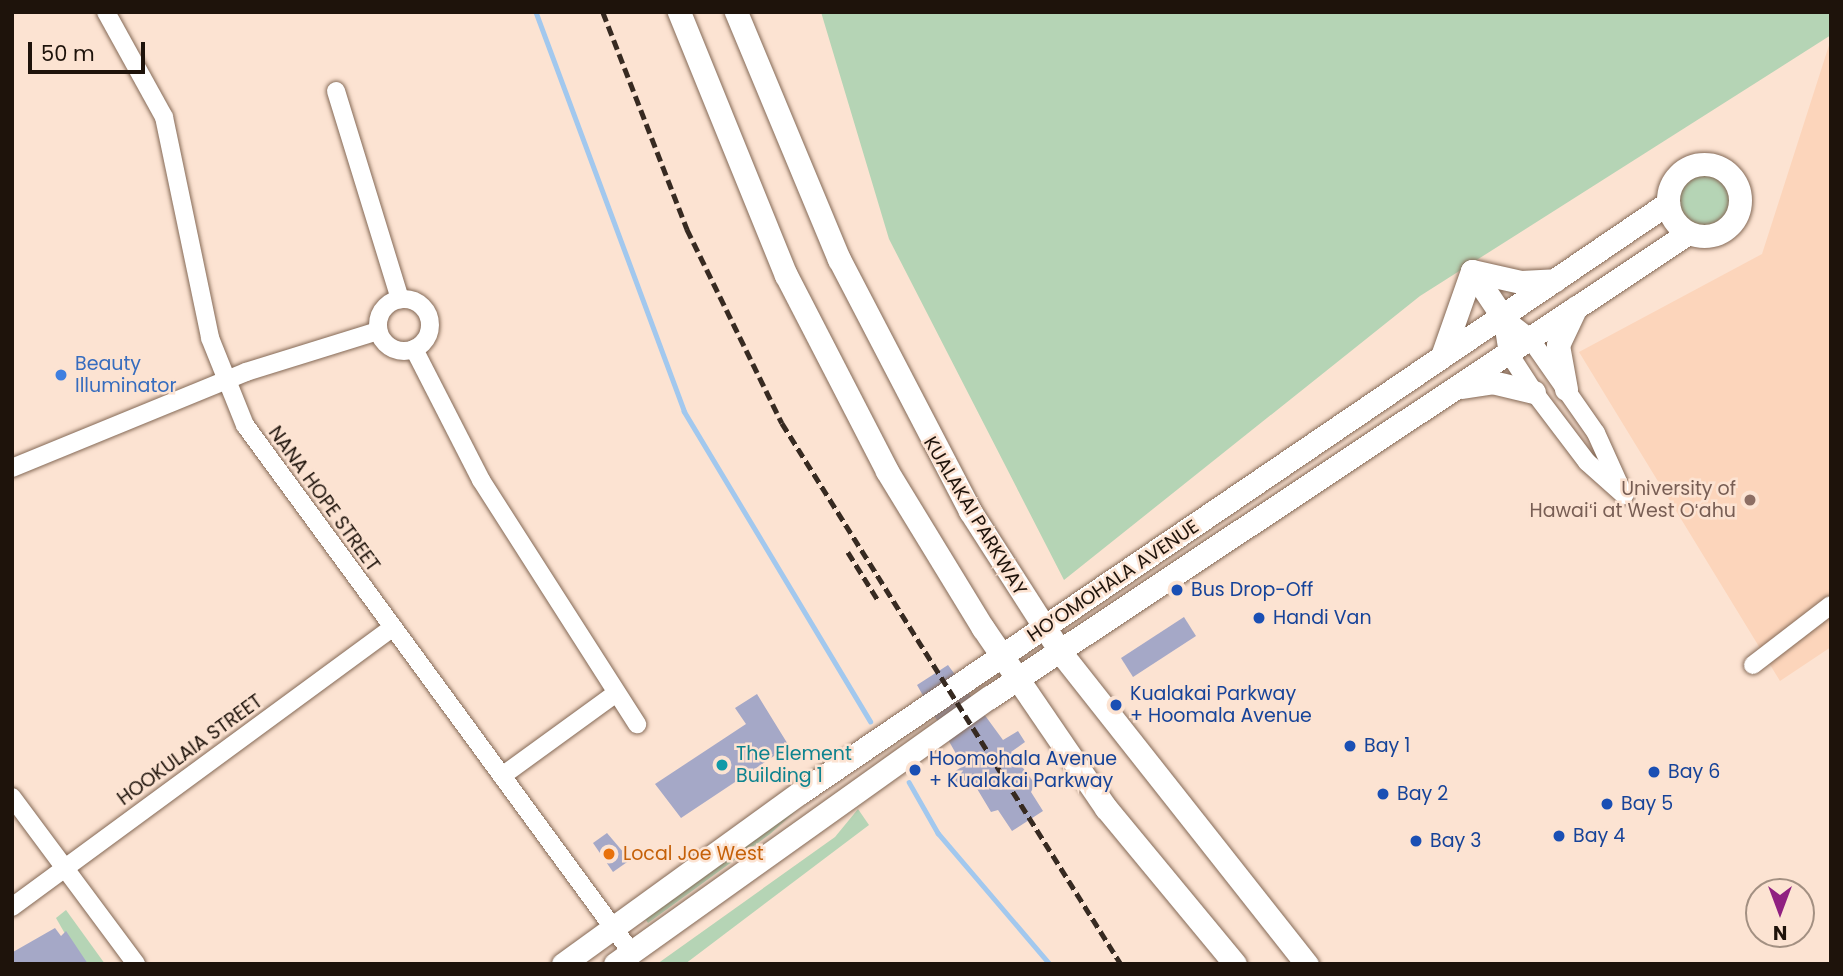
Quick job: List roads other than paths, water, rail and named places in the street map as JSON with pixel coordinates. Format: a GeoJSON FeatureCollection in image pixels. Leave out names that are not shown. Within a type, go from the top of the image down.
{"type":"FeatureCollection","features":[{"type":"Feature","properties":{"kind":"main road"},"geometry":{"type":"LineString","coordinates":[[678,12],[824,353],[923,532],[1002,656],[1106,807],[1235,964]]}},
{"type":"Feature","properties":{"kind":"main road","name":"KUALAKAI PARKWAY"},"geometry":{"type":"LineString","coordinates":[[736,12],[809,195],[884,354],[1044,629],[1307,964]]}},
{"type":"Feature","properties":{"kind":"main road","name":"HO’OMOHALA AVENUE"},"geometry":{"type":"LineString","coordinates":[[563,964],[612,927],[1002,656],[1668,203],[1674,180],[1692,166],[1715,165],[1734,178],[1741,201],[1733,223],[1713,235],[1688,233],[1579,303],[1018,680],[623,958]]}},
{"type":"Feature","properties":{"kind":"main road"},"geometry":{"type":"LineString","coordinates":[[1668,203],[1688,233]]}},
{"type":"Feature","properties":{"kind":"main road"},"geometry":{"type":"LineString","coordinates":[[1472,271],[1521,282],[1558,279]]}},
{"type":"Feature","properties":{"kind":"main road"},"geometry":{"type":"LineString","coordinates":[[1472,271],[1502,317]]}},
{"type":"Feature","properties":{"kind":"main road"},"geometry":{"type":"LineString","coordinates":[[1439,359],[1455,333],[1472,271]]}},
{"type":"Feature","properties":{"kind":"main road"},"geometry":{"type":"LineString","coordinates":[[1566,389],[1558,345],[1579,303]]}},
{"type":"Feature","properties":{"kind":"main road"},"geometry":{"type":"LineString","coordinates":[[1449,392],[1492,382],[1534,392]]}},
{"type":"Feature","properties":{"kind":"street","name":"NANA HOPE STREET"},"geometry":{"type":"LineString","coordinates":[[106,12],[145,75],[172,139],[223,382],[257,444],[612,927],[623,958]]}},
{"type":"Feature","properties":{"kind":"street"},"geometry":{"type":"LineString","coordinates":[[336,92],[400,299]]}},
{"type":"Feature","properties":{"kind":"street"},"geometry":{"type":"LineString","coordinates":[[400,299],[416,302],[429,321],[427,337],[414,349],[396,350],[378,331],[380,313],[400,299]]}},
{"type":"Feature","properties":{"kind":"street"},"geometry":{"type":"LineString","coordinates":[[1502,317],[1529,337],[1566,389],[1608,453],[1624,495],[1587,462],[1534,392],[1508,352],[1502,317]]}},
{"type":"Feature","properties":{"kind":"street"},"geometry":{"type":"LineString","coordinates":[[12,468],[223,382],[378,331]]}},
{"type":"Feature","properties":{"kind":"street"},"geometry":{"type":"LineString","coordinates":[[414,349],[481,480],[615,694],[637,724]]}},
{"type":"Feature","properties":{"kind":"street"},"geometry":{"type":"LineString","coordinates":[[1753,665],[1831,605]]}},
{"type":"Feature","properties":{"kind":"street","name":"HOOKULAIA STREET"},"geometry":{"type":"LineString","coordinates":[[12,907],[392,628]]}},
{"type":"Feature","properties":{"kind":"street"},"geometry":{"type":"LineString","coordinates":[[502,776],[615,694]]}},
{"type":"Feature","properties":{"kind":"street"},"geometry":{"type":"LineString","coordinates":[[12,797],[136,964]]}},
{"type":"Feature","properties":{"kind":"waterway"},"geometry":{"type":"LineString","coordinates":[[536,12],[684,411],[870,721]]}},
{"type":"Feature","properties":{"kind":"waterway"},"geometry":{"type":"LineString","coordinates":[[909,782],[938,833],[1050,964]]}},
{"type":"Feature","properties":{"kind":"railway"},"geometry":{"type":"LineString","coordinates":[[603,12],[687,229],[782,423],[1121,964]]}},
{"type":"Feature","properties":{"kind":"railway"},"geometry":{"type":"LineString","coordinates":[[848,552],[878,600]]}},
{"type":"Feature","properties":{"kind":"place","name":"Beauty Illuminator"},"geometry":{"type":"Point","coordinates":[61,375]}},
{"type":"Feature","properties":{"kind":"place","name":"University of Hawaiʻi at West Oʻahu"},"geometry":{"type":"Point","coordinates":[1750,500]}},
{"type":"Feature","properties":{"kind":"place","name":"Bus Drop-Off"},"geometry":{"type":"Point","coordinates":[1177,590]}},
{"type":"Feature","properties":{"kind":"place","name":"Handi Van"},"geometry":{"type":"Point","coordinates":[1259,618]}},
{"type":"Feature","properties":{"kind":"place","name":"Kualakai Parkway + Hoomala Avenue"},"geometry":{"type":"Point","coordinates":[1116,705]}},
{"type":"Feature","properties":{"kind":"place","name":"Bay 1"},"geometry":{"type":"Point","coordinates":[1350,746]}},
{"type":"Feature","properties":{"kind":"place","name":"The Element Building 1"},"geometry":{"type":"Point","coordinates":[722,765]}},
{"type":"Feature","properties":{"kind":"place","name":"Hoomohala Avenue + Kualakai Parkway"},"geometry":{"type":"Point","coordinates":[915,770]}},
{"type":"Feature","properties":{"kind":"place","name":"Bay 6"},"geometry":{"type":"Point","coordinates":[1654,772]}},
{"type":"Feature","properties":{"kind":"place","name":"Bay 2"},"geometry":{"type":"Point","coordinates":[1383,794]}},
{"type":"Feature","properties":{"kind":"place","name":"Bay 5"},"geometry":{"type":"Point","coordinates":[1607,804]}},
{"type":"Feature","properties":{"kind":"place","name":"Bay 4"},"geometry":{"type":"Point","coordinates":[1559,836]}},
{"type":"Feature","properties":{"kind":"place","name":"Bay 3"},"geometry":{"type":"Point","coordinates":[1416,841]}},
{"type":"Feature","properties":{"kind":"place","name":"Local Joe West"},"geometry":{"type":"Point","coordinates":[609,854]}}]}
